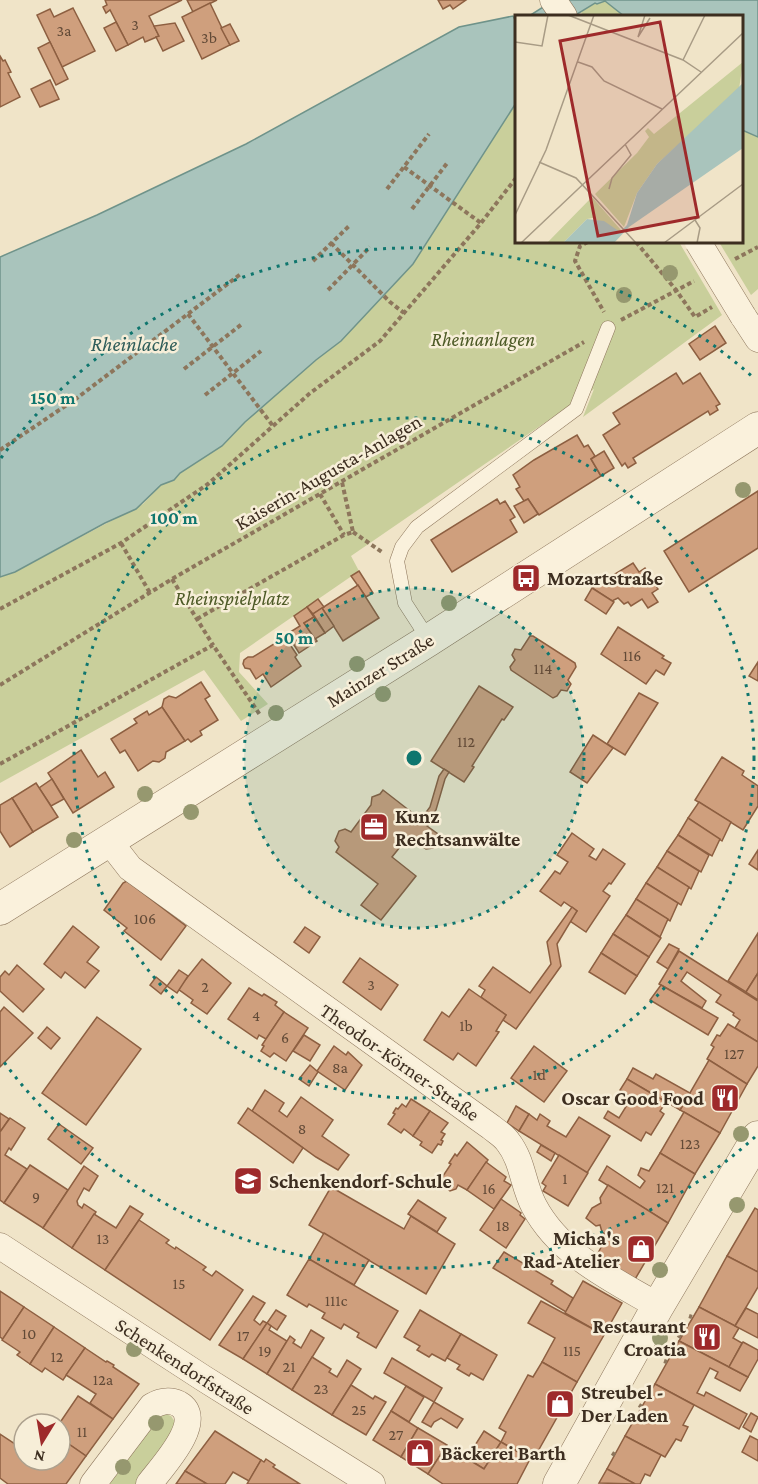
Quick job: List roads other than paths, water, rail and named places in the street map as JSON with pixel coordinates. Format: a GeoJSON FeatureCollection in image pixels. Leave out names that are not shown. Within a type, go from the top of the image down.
{"type":"FeatureCollection","features":[{"type":"Feature","properties":{"kind":"street"},"geometry":{"type":"LineString","coordinates":[[554,0],[563,15]]}},
{"type":"Feature","properties":{"kind":"street"},"geometry":{"type":"LineString","coordinates":[[699,243],[758,339]]}},
{"type":"Feature","properties":{"kind":"street","name":"Mainzer Straße"},"geometry":{"type":"LineString","coordinates":[[0,909],[429,640],[758,428]]}},
{"type":"Feature","properties":{"kind":"street","name":"Theodor-Körner-Straße"},"geometry":{"type":"LineString","coordinates":[[109,841],[130,868],[491,1127],[507,1141],[517,1156],[533,1204],[546,1225],[566,1247],[592,1267],[658,1306]]}},
{"type":"Feature","properties":{"kind":"street"},"geometry":{"type":"LineString","coordinates":[[559,1484],[658,1306],[758,1137]]}},
{"type":"Feature","properties":{"kind":"street","name":"Schenkendorfstraße"},"geometry":{"type":"LineString","coordinates":[[0,1246],[372,1484]]}},
{"type":"Feature","properties":{"kind":"street"},"geometry":{"type":"LineString","coordinates":[[93,1484],[152,1406],[161,1401],[170,1401],[180,1405],[187,1412],[188,1422],[181,1441],[149,1484]]}},
{"type":"Feature","properties":{"kind":"lane"},"geometry":{"type":"LineString","coordinates":[[429,640],[405,603],[397,561],[402,547],[417,527],[576,409],[610,326]]}},
{"type":"Feature","properties":{"kind":"water"},"geometry":{"type":"Polygon","coordinates":[[[554,0],[758,0],[758,137],[743,130],[743,15],[623,15],[605,1],[595,3],[576,15],[531,15],[554,0]]]}},
{"type":"Feature","properties":{"kind":"water","name":"Rheinlache"},"geometry":{"type":"Polygon","coordinates":[[[513,16],[515,20],[515,105],[413,264],[341,341],[245,422],[222,446],[180,473],[174,480],[161,485],[136,509],[105,523],[15,572],[0,577],[0,257],[97,215],[246,144],[459,27],[513,16]]]}},
{"type":"Feature","properties":{"kind":"place","name":"Mozartstraße"},"geometry":{"type":"Point","coordinates":[526,578]}},
{"type":"Feature","properties":{"kind":"place","name":"Kunz Rechtsanwälte"},"geometry":{"type":"Point","coordinates":[374,827]}},
{"type":"Feature","properties":{"kind":"place","name":"Oscar Good Food"},"geometry":{"type":"Point","coordinates":[725,1098]}},
{"type":"Feature","properties":{"kind":"place","name":"Schenkendorf-Schule"},"geometry":{"type":"Point","coordinates":[248,1181]}},
{"type":"Feature","properties":{"kind":"place","name":"Micha's Rad-Atelier"},"geometry":{"type":"Point","coordinates":[641,1249]}},
{"type":"Feature","properties":{"kind":"place","name":"Restaurant Croatia"},"geometry":{"type":"Point","coordinates":[707,1337]}},
{"type":"Feature","properties":{"kind":"place","name":"Streubel - Der Laden"},"geometry":{"type":"Point","coordinates":[560,1404]}},
{"type":"Feature","properties":{"kind":"place","name":"Bäckerei Barth"},"geometry":{"type":"Point","coordinates":[420,1453]}},
{"type":"Feature","properties":{"kind":"park label","name":"Rheinanlagen"},"geometry":{"type":"Point","coordinates":[483,339]}},
{"type":"Feature","properties":{"kind":"park label","name":"Rheinspielplatz"},"geometry":{"type":"Point","coordinates":[232,598]}}]}
